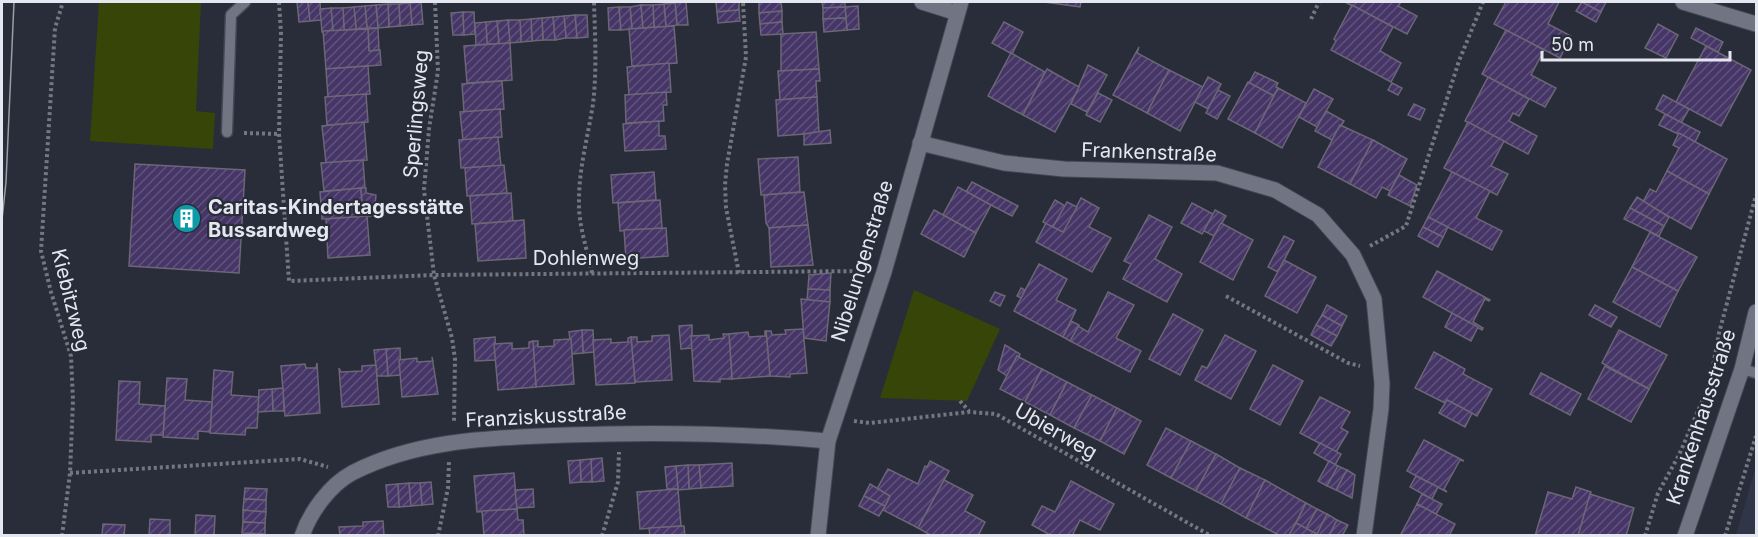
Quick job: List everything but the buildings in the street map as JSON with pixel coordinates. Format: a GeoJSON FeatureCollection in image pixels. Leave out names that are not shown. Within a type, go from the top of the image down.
{"type":"FeatureCollection","features":[{"type":"Feature","properties":{"kind":"street"},"geometry":{"type":"LineString","coordinates":[[922,2],[959,7]]}},
{"type":"Feature","properties":{"kind":"street"},"geometry":{"type":"LineString","coordinates":[[1683,2],[1756,24]]}},
{"type":"Feature","properties":{"kind":"street","name":"Nibelungenstraße"},"geometry":{"type":"LineString","coordinates":[[819,536],[828,441],[884,272],[959,7]]}},
{"type":"Feature","properties":{"kind":"street","name":"Frankenstraße"},"geometry":{"type":"LineString","coordinates":[[920,143],[1004,163],[1064,170],[1217,173],[1275,190],[1318,215],[1353,255],[1374,299],[1381,371],[1381,408],[1364,536]]}},
{"type":"Feature","properties":{"kind":"street","name":"Krankenhausstraße"},"geometry":{"type":"LineString","coordinates":[[1685,536],[1749,371],[1756,312]]}},
{"type":"Feature","properties":{"kind":"street","name":"Franziskusstraße"},"geometry":{"type":"LineString","coordinates":[[302,536],[305,525],[321,501],[335,485],[350,474],[410,451],[454,441],[619,433],[760,435],[828,441]]}},
{"type":"Feature","properties":{"kind":"lane"},"geometry":{"type":"LineString","coordinates":[[227,132],[231,15],[245,2]]}},
{"type":"Feature","properties":{"kind":"path","name":"Kiebitzweg"},"geometry":{"type":"LineString","coordinates":[[62,536],[69,473],[73,400],[71,356],[41,251],[55,28],[63,2]]}},
{"type":"Feature","properties":{"kind":"path"},"geometry":{"type":"LineString","coordinates":[[227,132],[279,134],[281,33],[279,2]]}},
{"type":"Feature","properties":{"kind":"path","name":"Sperlingsweg"},"geometry":{"type":"LineString","coordinates":[[435,2],[438,71],[429,129],[424,190],[434,275],[452,338],[455,359],[454,441],[449,459],[448,488],[438,536]]}},
{"type":"Feature","properties":{"kind":"path"},"geometry":{"type":"LineString","coordinates":[[592,273],[580,222],[578,202],[579,182],[594,91],[596,58],[594,2]]}},
{"type":"Feature","properties":{"kind":"path"},"geometry":{"type":"LineString","coordinates":[[739,273],[726,208],[725,185],[746,57],[743,2]]}},
{"type":"Feature","properties":{"kind":"path"},"geometry":{"type":"LineString","coordinates":[[1311,19],[1318,2]]}},
{"type":"Feature","properties":{"kind":"path"},"geometry":{"type":"LineString","coordinates":[[1353,255],[1406,226],[1459,61],[1483,2]]}},
{"type":"Feature","properties":{"kind":"path","name":"Dohlenweg"},"geometry":{"type":"LineString","coordinates":[[279,134],[289,281],[434,275],[840,270],[884,272]]}},
{"type":"Feature","properties":{"kind":"path"},"geometry":{"type":"LineString","coordinates":[[1645,536],[1658,493],[1680,455],[1710,383],[1719,333],[1756,195]]}},
{"type":"Feature","properties":{"kind":"path"},"geometry":{"type":"LineString","coordinates":[[1226,296],[1348,363],[1381,371]]}},
{"type":"Feature","properties":{"kind":"path"},"geometry":{"type":"LineString","coordinates":[[960,401],[969,411]]}},
{"type":"Feature","properties":{"kind":"path","name":"Ubierweg"},"geometry":{"type":"LineString","coordinates":[[835,419],[870,423],[969,411],[996,414],[1211,536]]}},
{"type":"Feature","properties":{"kind":"path"},"geometry":{"type":"LineString","coordinates":[[602,536],[618,482],[619,433]]}},
{"type":"Feature","properties":{"kind":"path"},"geometry":{"type":"LineString","coordinates":[[1725,536],[1756,435]]}},
{"type":"Feature","properties":{"kind":"path"},"geometry":{"type":"LineString","coordinates":[[69,473],[300,459],[350,474]]}},
{"type":"Feature","properties":{"kind":"shaded area"},"geometry":{"type":"Polygon","coordinates":[[[1756,466],[1756,535],[1736,535],[1756,466]]]}},
{"type":"Feature","properties":{"kind":"green space"},"geometry":{"type":"Polygon","coordinates":[[[99,2],[201,2],[196,111],[215,113],[213,149],[90,141],[99,2]]]}},
{"type":"Feature","properties":{"kind":"green space"},"geometry":{"type":"Polygon","coordinates":[[[914,290],[1000,329],[967,401],[880,398],[914,290]]]}},
{"type":"Feature","properties":{"kind":"tram line"},"geometry":{"type":"LineString","coordinates":[[2,220],[6,182],[14,2]]}},
{"type":"Feature","properties":{"kind":"place","name":"Caritas-Kindertagesstätte Bussardweg"},"geometry":{"type":"Point","coordinates":[187,218]}}]}
